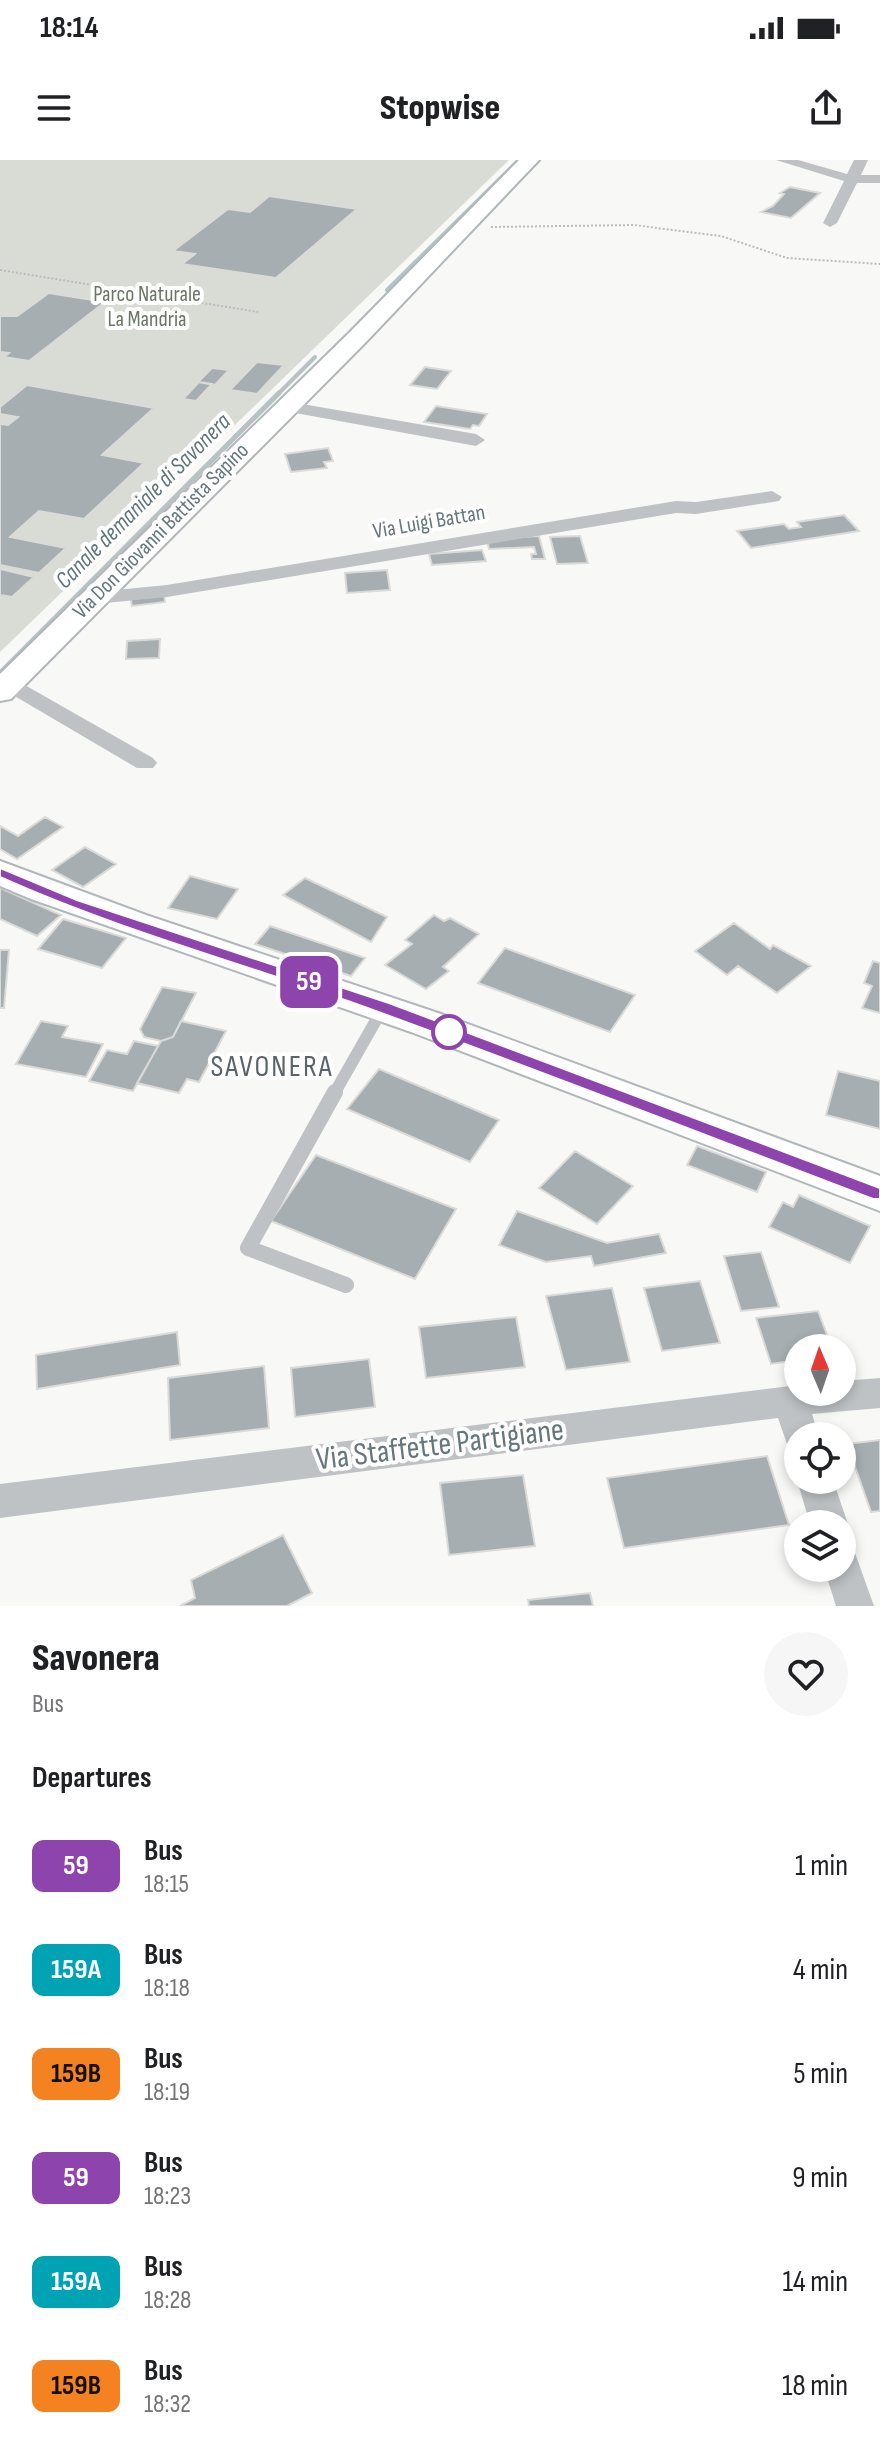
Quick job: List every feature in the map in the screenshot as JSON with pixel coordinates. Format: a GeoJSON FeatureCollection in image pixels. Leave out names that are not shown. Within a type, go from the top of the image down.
{"type":"FeatureCollection","features":[{"type":"Feature","properties":{"kind":"street","name":"Via Don Giovanni Battista Sapino"},"geometry":{"type":"LineString","coordinates":[[9,683],[305,386],[331,352],[351,338],[400,292],[530,160]]}},
{"type":"Feature","properties":{"kind":"street"},"geometry":{"type":"LineString","coordinates":[[783,160],[851,179],[880,179]]}},
{"type":"Feature","properties":{"kind":"street"},"geometry":{"type":"LineString","coordinates":[[830,223],[861,160]]}},
{"type":"Feature","properties":{"kind":"street"},"geometry":{"type":"LineString","coordinates":[[285,406],[476,440]]}},
{"type":"Feature","properties":{"kind":"street","name":"Via Luigi Battan"},"geometry":{"type":"LineString","coordinates":[[95,598],[167,591],[676,507],[696,508],[772,497]]}},
{"type":"Feature","properties":{"kind":"street"},"geometry":{"type":"LineString","coordinates":[[9,683],[145,763]]}},
{"type":"Feature","properties":{"kind":"street"},"geometry":{"type":"LineString","coordinates":[[0,873],[72,904],[248,960],[383,1008],[880,1194]]}},
{"type":"Feature","properties":{"kind":"street","name":"Via Staffette Partigiane"},"geometry":{"type":"LineString","coordinates":[[856,1395],[880,1393]]}},
{"type":"Feature","properties":{"kind":"street","name":"Via Staffette Partigiane"},"geometry":{"type":"LineString","coordinates":[[0,1501],[784,1402]]}},
{"type":"Feature","properties":{"kind":"street"},"geometry":{"type":"LineString","coordinates":[[847,1582],[855,1606]]}},
{"type":"Feature","properties":{"kind":"lane"},"geometry":{"type":"LineString","coordinates":[[346,1285],[248,1248],[383,1008]]}},
{"type":"Feature","properties":{"kind":"path"},"geometry":{"type":"LineString","coordinates":[[465,224],[501,228],[634,225],[721,236],[787,258],[880,264]]}},
{"type":"Feature","properties":{"kind":"path"},"geometry":{"type":"LineString","coordinates":[[0,270],[258,312]]}},
{"type":"Feature","properties":{"kind":"green space","name":"Parco Naturale La Mandria"},"geometry":{"type":"Polygon","coordinates":[[[0,160],[509,160],[0,652],[0,160]]]}},
{"type":"Feature","properties":{"kind":"building"},"geometry":{"type":"Polygon","coordinates":[[[790,187],[820,193],[791,218],[761,212],[773,206],[784,194],[780,193],[790,187]]]}},
{"type":"Feature","properties":{"kind":"building"},"geometry":{"type":"Polygon","coordinates":[[[269,196],[357,209],[276,278],[182,264],[195,254],[173,251],[228,209],[250,212],[269,196]]]}},
{"type":"Feature","properties":{"kind":"building"},"geometry":{"type":"Polygon","coordinates":[[[49,293],[105,302],[29,361],[4,357],[9,353],[0,352],[0,316],[17,316],[49,293]]]}},
{"type":"Feature","properties":{"kind":"building"},"geometry":{"type":"Polygon","coordinates":[[[257,362],[284,365],[257,394],[230,390],[257,362]]]}},
{"type":"Feature","properties":{"kind":"building"},"geometry":{"type":"Polygon","coordinates":[[[425,367],[451,371],[437,389],[410,385],[425,367]]]}},
{"type":"Feature","properties":{"kind":"building"},"geometry":{"type":"Polygon","coordinates":[[[212,368],[229,370],[215,385],[198,382],[212,368]]]}},
{"type":"Feature","properties":{"kind":"building"},"geometry":{"type":"Polygon","coordinates":[[[199,382],[212,384],[196,401],[183,399],[199,382]]]}},
{"type":"Feature","properties":{"kind":"building"},"geometry":{"type":"Polygon","coordinates":[[[27,385],[154,408],[102,455],[144,463],[84,519],[39,511],[10,537],[66,548],[39,573],[0,565],[0,424],[8,425],[18,417],[0,414],[0,407],[27,385]]]}},
{"type":"Feature","properties":{"kind":"building"},"geometry":{"type":"Polygon","coordinates":[[[436,406],[487,414],[479,426],[473,425],[470,429],[424,422],[436,406]]]}},
{"type":"Feature","properties":{"kind":"building"},"geometry":{"type":"Polygon","coordinates":[[[328,448],[333,461],[324,462],[327,468],[291,472],[285,454],[328,448]]]}},
{"type":"Feature","properties":{"kind":"building"},"geometry":{"type":"Polygon","coordinates":[[[844,515],[859,531],[751,548],[737,531],[784,524],[789,529],[801,527],[797,522],[844,515]]]}},
{"type":"Feature","properties":{"kind":"building"},"geometry":{"type":"Polygon","coordinates":[[[539,536],[545,559],[532,559],[531,554],[536,554],[534,547],[489,549],[487,539],[539,536]]]}},
{"type":"Feature","properties":{"kind":"building"},"geometry":{"type":"Polygon","coordinates":[[[580,536],[588,563],[557,564],[550,537],[580,536]]]}},
{"type":"Feature","properties":{"kind":"building"},"geometry":{"type":"Polygon","coordinates":[[[482,550],[486,561],[432,565],[429,554],[482,550]]]}},
{"type":"Feature","properties":{"kind":"building"},"geometry":{"type":"Polygon","coordinates":[[[0,569],[34,577],[12,597],[0,595],[0,569]]]}},
{"type":"Feature","properties":{"kind":"building"},"geometry":{"type":"Polygon","coordinates":[[[387,570],[390,590],[347,593],[345,573],[387,570]]]}},
{"type":"Feature","properties":{"kind":"building"},"geometry":{"type":"Polygon","coordinates":[[[164,593],[165,602],[132,606],[130,596],[164,593]]]}},
{"type":"Feature","properties":{"kind":"building"},"geometry":{"type":"Polygon","coordinates":[[[160,639],[159,658],[126,659],[127,641],[160,639]]]}},
{"type":"Feature","properties":{"kind":"building"},"geometry":{"type":"Polygon","coordinates":[[[45,817],[63,827],[17,859],[0,849],[0,826],[18,836],[45,817]]]}},
{"type":"Feature","properties":{"kind":"building"},"geometry":{"type":"Polygon","coordinates":[[[85,847],[116,864],[83,887],[52,870],[85,847]]]}},
{"type":"Feature","properties":{"kind":"building"},"geometry":{"type":"Polygon","coordinates":[[[190,876],[238,889],[217,919],[168,908],[190,876]]]}},
{"type":"Feature","properties":{"kind":"building"},"geometry":{"type":"Polygon","coordinates":[[[305,878],[387,917],[371,942],[283,895],[305,878]]]}},
{"type":"Feature","properties":{"kind":"building"},"geometry":{"type":"Polygon","coordinates":[[[0,888],[61,915],[37,936],[0,919],[0,888]]]}},
{"type":"Feature","properties":{"kind":"building"},"geometry":{"type":"Polygon","coordinates":[[[434,915],[444,921],[450,918],[479,934],[443,967],[449,971],[426,989],[385,965],[412,944],[405,940],[434,915]]]}},
{"type":"Feature","properties":{"kind":"building"},"geometry":{"type":"Polygon","coordinates":[[[63,919],[126,938],[102,968],[38,949],[63,919]]]}},
{"type":"Feature","properties":{"kind":"building"},"geometry":{"type":"Polygon","coordinates":[[[734,923],[770,949],[773,945],[811,966],[777,993],[738,966],[727,975],[695,951],[734,923]]]}},
{"type":"Feature","properties":{"kind":"building"},"geometry":{"type":"Polygon","coordinates":[[[270,926],[365,958],[351,976],[255,944],[270,926]]]}},
{"type":"Feature","properties":{"kind":"building"},"geometry":{"type":"Polygon","coordinates":[[[505,948],[635,995],[610,1032],[478,983],[505,948]]]}},
{"type":"Feature","properties":{"kind":"building"},"geometry":{"type":"Polygon","coordinates":[[[0,950],[9,950],[4,1008],[0,1008],[0,950]]]}},
{"type":"Feature","properties":{"kind":"building"},"geometry":{"type":"Polygon","coordinates":[[[873,961],[880,963],[880,1013],[862,1008],[872,986],[864,983],[873,961]]]}},
{"type":"Feature","properties":{"kind":"building"},"geometry":{"type":"Polygon","coordinates":[[[162,987],[196,993],[173,1037],[161,1041],[144,1037],[140,1029],[162,987]]]}},
{"type":"Feature","properties":{"kind":"building"},"geometry":{"type":"Polygon","coordinates":[[[41,1021],[68,1026],[62,1037],[103,1044],[86,1077],[16,1064],[41,1021]]]}},
{"type":"Feature","properties":{"kind":"building"},"geometry":{"type":"Polygon","coordinates":[[[181,1021],[226,1031],[199,1082],[187,1079],[179,1093],[137,1083],[161,1041],[173,1037],[181,1021]]]}},
{"type":"Feature","properties":{"kind":"building"},"geometry":{"type":"Polygon","coordinates":[[[134,1041],[158,1046],[133,1091],[89,1081],[107,1050],[127,1054],[134,1041]]]}},
{"type":"Feature","properties":{"kind":"building"},"geometry":{"type":"Polygon","coordinates":[[[379,1069],[499,1120],[470,1162],[347,1109],[379,1069]]]}},
{"type":"Feature","properties":{"kind":"building"},"geometry":{"type":"Polygon","coordinates":[[[838,1071],[880,1081],[880,1129],[826,1115],[838,1071]]]}},
{"type":"Feature","properties":{"kind":"building"},"geometry":{"type":"Polygon","coordinates":[[[697,1146],[766,1172],[757,1192],[687,1165],[697,1146]]]}},
{"type":"Feature","properties":{"kind":"building"},"geometry":{"type":"Polygon","coordinates":[[[575,1151],[633,1186],[597,1224],[539,1188],[575,1151]]]}},
{"type":"Feature","properties":{"kind":"building"},"geometry":{"type":"Polygon","coordinates":[[[316,1155],[456,1209],[415,1279],[271,1221],[316,1155]]]}},
{"type":"Feature","properties":{"kind":"building"},"geometry":{"type":"Polygon","coordinates":[[[799,1195],[870,1226],[850,1263],[769,1227],[783,1202],[793,1207],[799,1195]]]}},
{"type":"Feature","properties":{"kind":"building"},"geometry":{"type":"Polygon","coordinates":[[[517,1211],[607,1243],[659,1234],[666,1253],[594,1266],[591,1256],[546,1262],[499,1245],[517,1211]]]}},
{"type":"Feature","properties":{"kind":"building"},"geometry":{"type":"Polygon","coordinates":[[[761,1252],[779,1307],[741,1311],[724,1256],[761,1252]]]}},
{"type":"Feature","properties":{"kind":"building"},"geometry":{"type":"Polygon","coordinates":[[[700,1281],[720,1343],[662,1351],[644,1288],[700,1281]]]}},
{"type":"Feature","properties":{"kind":"building"},"geometry":{"type":"Polygon","coordinates":[[[612,1288],[630,1362],[566,1370],[546,1296],[612,1288]]]}},
{"type":"Feature","properties":{"kind":"building"},"geometry":{"type":"Polygon","coordinates":[[[818,1311],[827,1334],[784,1334],[784,1362],[771,1364],[756,1318],[818,1311]]]}},
{"type":"Feature","properties":{"kind":"building"},"geometry":{"type":"Polygon","coordinates":[[[516,1317],[525,1367],[426,1378],[419,1327],[516,1317]]]}},
{"type":"Feature","properties":{"kind":"building"},"geometry":{"type":"Polygon","coordinates":[[[177,1332],[180,1365],[37,1389],[36,1355],[177,1332]]]}},
{"type":"Feature","properties":{"kind":"building"},"geometry":{"type":"Polygon","coordinates":[[[369,1359],[375,1407],[295,1417],[291,1368],[369,1359]]]}},
{"type":"Feature","properties":{"kind":"building"},"geometry":{"type":"Polygon","coordinates":[[[264,1366],[269,1428],[170,1440],[168,1378],[264,1366]]]}},
{"type":"Feature","properties":{"kind":"building"},"geometry":{"type":"Polygon","coordinates":[[[880,1440],[880,1511],[871,1512],[856,1470],[856,1443],[880,1440]]]}},
{"type":"Feature","properties":{"kind":"building"},"geometry":{"type":"Polygon","coordinates":[[[767,1456],[784,1510],[784,1526],[624,1548],[607,1478],[767,1456]]]}},
{"type":"Feature","properties":{"kind":"building"},"geometry":{"type":"Polygon","coordinates":[[[523,1475],[535,1546],[449,1555],[440,1483],[523,1475]]]}},
{"type":"Feature","properties":{"kind":"building"},"geometry":{"type":"Polygon","coordinates":[[[283,1535],[312,1593],[287,1606],[180,1606],[195,1598],[191,1580],[283,1535]]]}},
{"type":"Feature","properties":{"kind":"building"},"geometry":{"type":"Polygon","coordinates":[[[590,1593],[593,1606],[529,1606],[528,1600],[590,1593]]]}},
{"type":"Feature","properties":{"kind":"waterway","name":"Canale demaniale di Savonera"},"geometry":{"type":"LineString","coordinates":[[387,290],[519,160]]}},
{"type":"Feature","properties":{"kind":"waterway","name":"Canale demaniale di Savonera"},"geometry":{"type":"LineString","coordinates":[[279,393],[315,357]]}},
{"type":"Feature","properties":{"kind":"waterway","name":"Canale demaniale di Savonera"},"geometry":{"type":"LineString","coordinates":[[0,673],[279,393]]}},
{"type":"Feature","properties":{"kind":"bus line","name":"59"},"geometry":{"type":"LineString","coordinates":[[0,873],[72,904],[248,960],[383,1008],[880,1194]]}},
{"type":"Feature","properties":{"kind":"district","name":"SAVONERA"},"geometry":{"type":"Point","coordinates":[272,1067]}}]}
